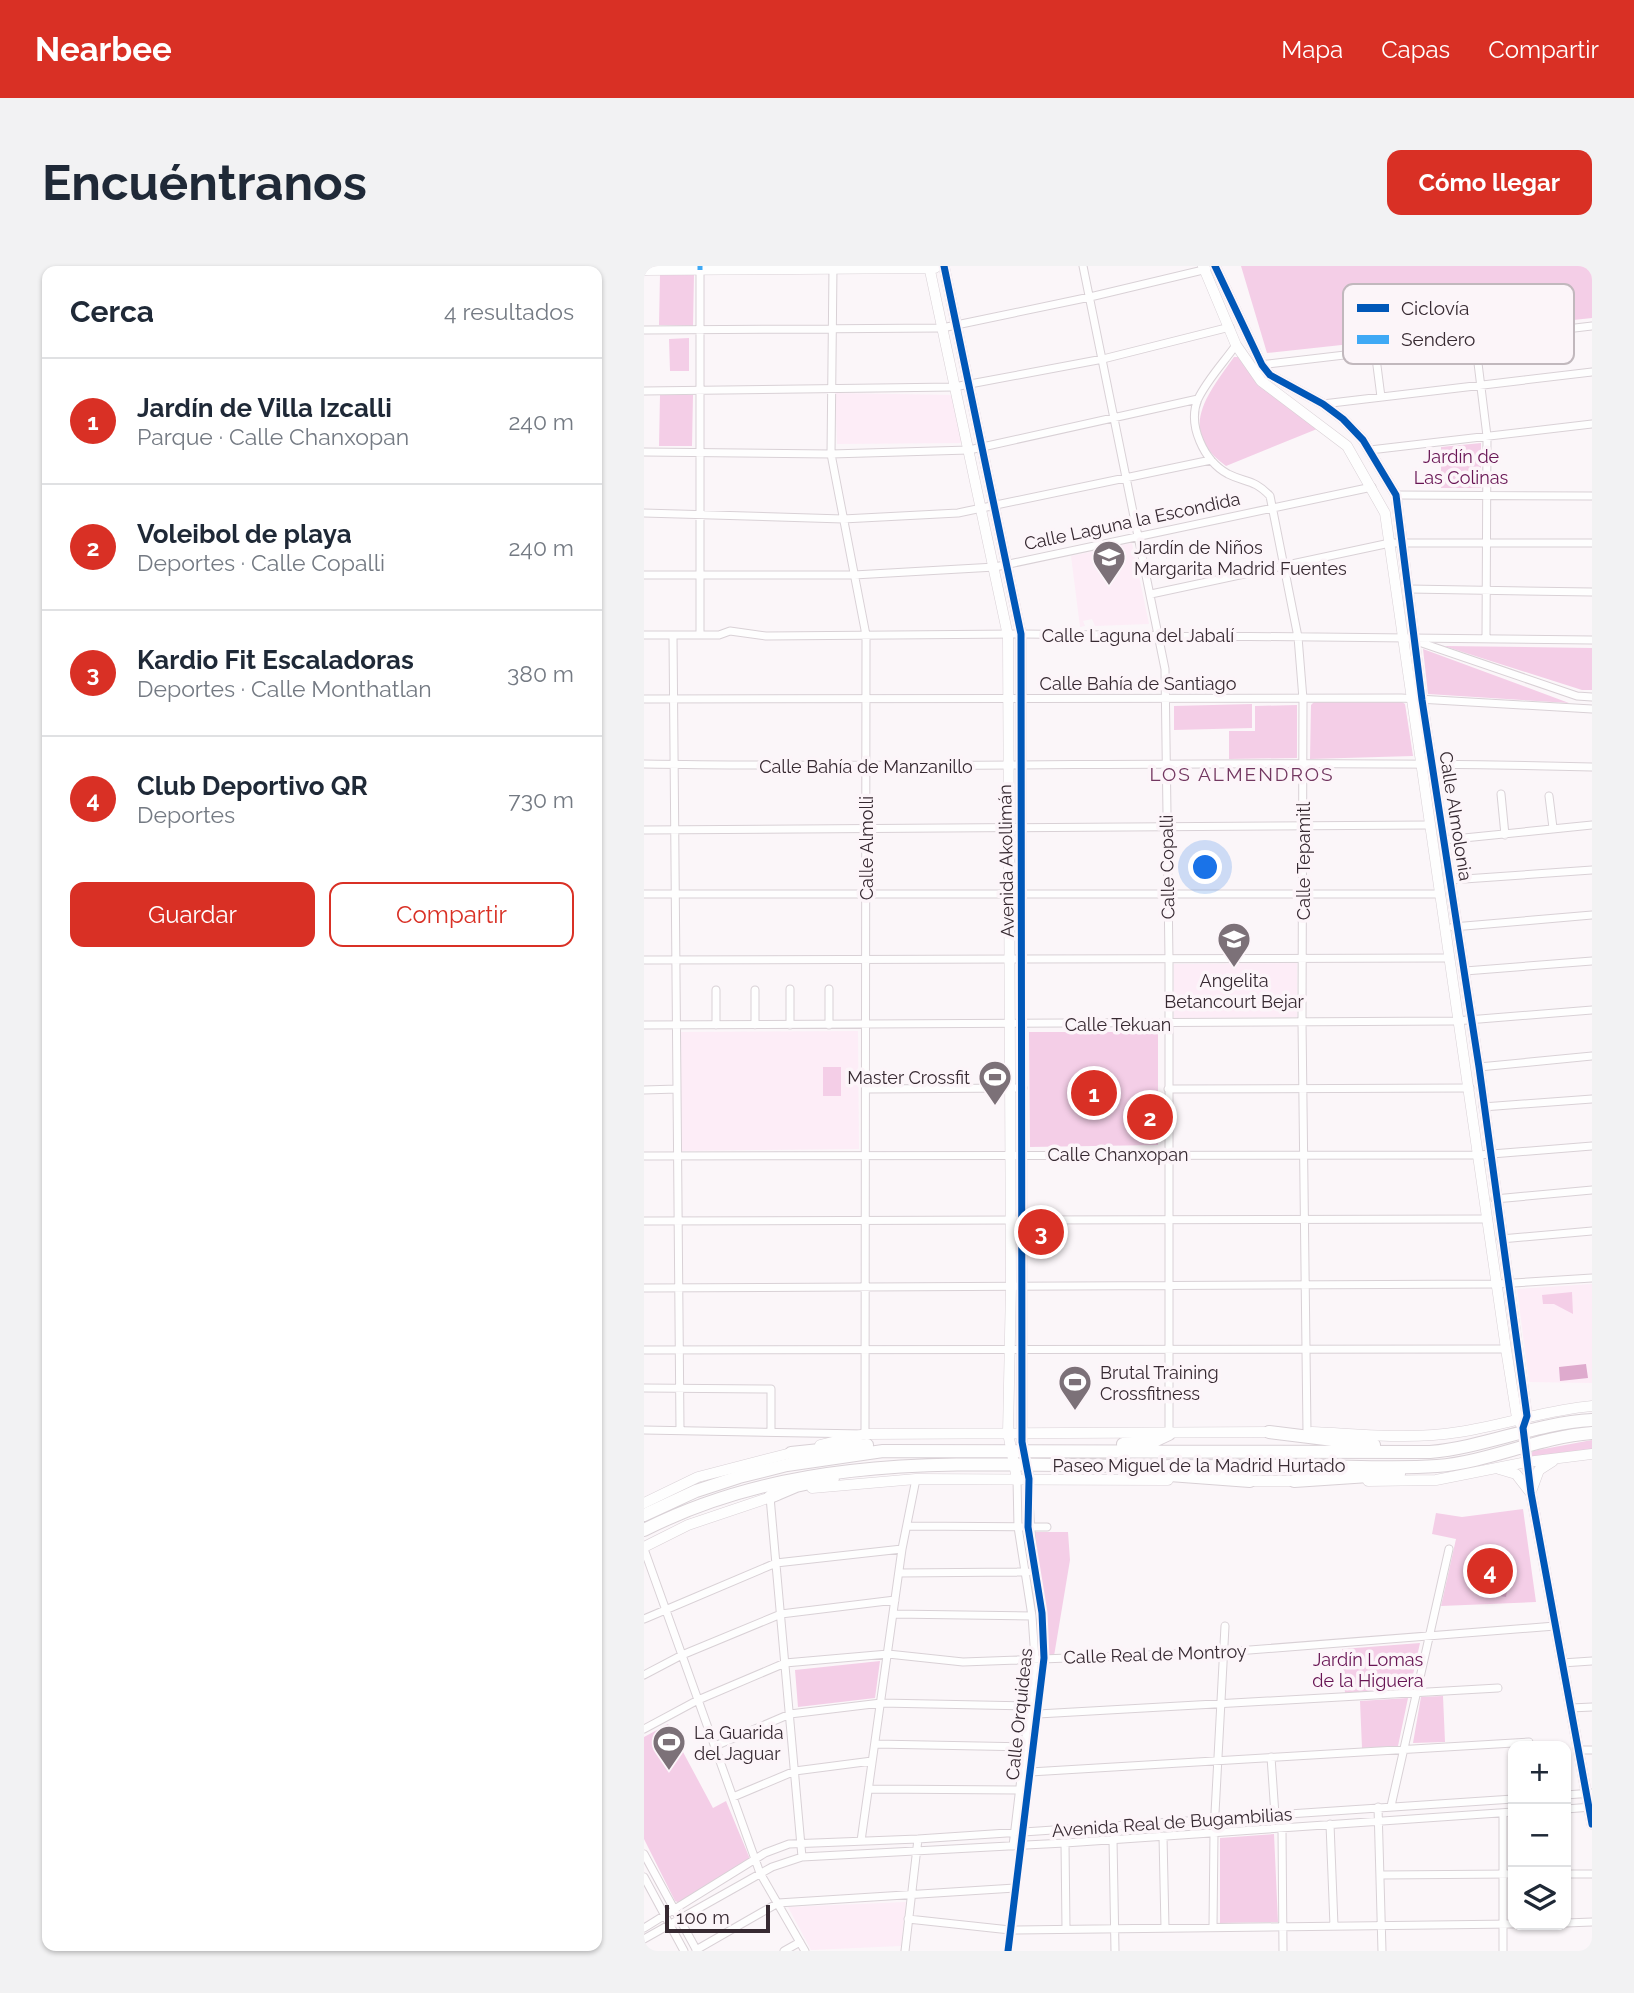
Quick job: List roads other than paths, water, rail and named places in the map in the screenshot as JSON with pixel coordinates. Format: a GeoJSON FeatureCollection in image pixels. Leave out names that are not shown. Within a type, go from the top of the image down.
{"type":"FeatureCollection","features":[{"type":"Feature","properties":{"kind":"highway","name":"Paseo Miguel de la Madrid Hurtado"},"geometry":{"type":"LineString","coordinates":[[644,1530],[705,1503],[754,1487],[801,1476],[885,1466],[1067,1451],[1430,1452],[1457,1450],[1592,1420]]}},
{"type":"Feature","properties":{"kind":"highway"},"geometry":{"type":"LineString","coordinates":[[1269,1432],[1430,1452]]}},
{"type":"Feature","properties":{"kind":"highway","name":"Paseo Miguel de la Madrid Hurtado"},"geometry":{"type":"LineString","coordinates":[[644,1515],[696,1491],[787,1465],[883,1451],[934,1451],[1018,1457],[1069,1465],[1439,1466],[1524,1434],[1592,1433]]}},
{"type":"Feature","properties":{"kind":"highway"},"geometry":{"type":"LineString","coordinates":[[1067,1451],[1081,1447],[1154,1441],[1169,1434]]}},
{"type":"Feature","properties":{"kind":"highway"},"geometry":{"type":"LineString","coordinates":[[791,1453],[844,1446],[894,1445],[934,1451]]}},
{"type":"Feature","properties":{"kind":"highway"},"geometry":{"type":"LineString","coordinates":[[1069,1465],[1250,1480]]}},
{"type":"Feature","properties":{"kind":"highway"},"geometry":{"type":"LineString","coordinates":[[770,1497],[796,1486],[885,1466]]}},
{"type":"Feature","properties":{"kind":"highway"},"geometry":{"type":"LineString","coordinates":[[1294,1481],[1419,1474],[1439,1466]]}},
{"type":"Feature","properties":{"kind":"street"},"geometry":{"type":"LineString","coordinates":[[644,270],[946,266]]}},
{"type":"Feature","properties":{"kind":"street","name":"Avenida Akollimán"},"geometry":{"type":"LineString","coordinates":[[946,266],[1021,634],[1023,1220],[1022,1433],[1018,1457]]}},
{"type":"Feature","properties":{"kind":"street","name":"Calle Copalli"},"geometry":{"type":"LineString","coordinates":[[1083,266],[1160,635],[1166,697],[1169,1434]]}},
{"type":"Feature","properties":{"kind":"street","name":"Calle Almolli"},"geometry":{"type":"LineString","coordinates":[[833,267],[829,390],[831,454],[866,635],[865,1434]]}},
{"type":"Feature","properties":{"kind":"street","name":"Avenida Akollimán"},"geometry":{"type":"LineString","coordinates":[[929,267],[983,508],[1008,636],[1006,766],[1011,1286],[1008,1433],[1018,1457]]}},
{"type":"Feature","properties":{"kind":"street"},"geometry":{"type":"LineString","coordinates":[[644,330],[942,328],[1090,298],[1209,267]]}},
{"type":"Feature","properties":{"kind":"street","name":"Calle Almolonia"},"geometry":{"type":"LineString","coordinates":[[1209,267],[1236,345],[1250,366],[1261,381],[1347,446],[1385,513],[1440,894],[1465,971],[1470,1088],[1495,1199],[1501,1239],[1506,1349],[1522,1417]]}},
{"type":"Feature","properties":{"kind":"street","name":"Calle Almolonia"},"geometry":{"type":"LineString","coordinates":[[1209,267],[1270,375],[1324,404],[1343,419],[1370,450],[1396,495],[1422,700],[1450,880],[1450,958],[1479,1067],[1488,1219],[1502,1284],[1524,1434]]}},
{"type":"Feature","properties":{"kind":"street"},"geometry":{"type":"LineString","coordinates":[[700,270],[700,634]]}},
{"type":"Feature","properties":{"kind":"street"},"geometry":{"type":"LineString","coordinates":[[1574,328],[1592,326]]}},
{"type":"Feature","properties":{"kind":"street"},"geometry":{"type":"LineString","coordinates":[[644,391],[954,387],[1103,359],[1230,327]]}},
{"type":"Feature","properties":{"kind":"street"},"geometry":{"type":"LineString","coordinates":[[644,513],[843,519],[958,513],[1211,460],[1200,443],[1194,416],[1198,399],[1236,345]]}},
{"type":"Feature","properties":{"kind":"street"},"geometry":{"type":"LineString","coordinates":[[1250,366],[1343,354]]}},
{"type":"Feature","properties":{"kind":"street"},"geometry":{"type":"LineString","coordinates":[[1378,364],[1381,397]]}},
{"type":"Feature","properties":{"kind":"street"},"geometry":{"type":"LineString","coordinates":[[1479,364],[1487,436],[1486,638]]}},
{"type":"Feature","properties":{"kind":"street"},"geometry":{"type":"LineString","coordinates":[[1324,404],[1592,372]]}},
{"type":"Feature","properties":{"kind":"street"},"geometry":{"type":"LineString","coordinates":[[644,452],[831,454],[970,450],[1198,399]]}},
{"type":"Feature","properties":{"kind":"street"},"geometry":{"type":"LineString","coordinates":[[1370,450],[1592,424]]}},
{"type":"Feature","properties":{"kind":"street","name":"Calle Tepamitl"},"geometry":{"type":"LineString","coordinates":[[1211,460],[1228,474],[1259,485],[1270,496],[1298,636],[1303,699],[1302,1154],[1307,1432]]}},
{"type":"Feature","properties":{"kind":"street","name":"Calle Laguna la Escondida"},"geometry":{"type":"LineString","coordinates":[[644,575],[854,575],[995,567],[1372,487]]}},
{"type":"Feature","properties":{"kind":"street"},"geometry":{"type":"LineString","coordinates":[[1396,495],[1592,496]]}},
{"type":"Feature","properties":{"kind":"street"},"geometry":{"type":"LineString","coordinates":[[1151,594],[1390,543],[1592,543]]}},
{"type":"Feature","properties":{"kind":"street"},"geometry":{"type":"LineString","coordinates":[[1409,589],[1592,593]]}},
{"type":"Feature","properties":{"kind":"street","name":"Calle Laguna del Jabalí"},"geometry":{"type":"LineString","coordinates":[[644,635],[730,631],[766,636],[1021,634],[1592,640]]}},
{"type":"Feature","properties":{"kind":"street"},"geometry":{"type":"LineString","coordinates":[[673,635],[680,1430]]}},
{"type":"Feature","properties":{"kind":"street"},"geometry":{"type":"LineString","coordinates":[[1414,639],[1577,696],[1592,697]]}},
{"type":"Feature","properties":{"kind":"street","name":"Calle Bahía de Santiago"},"geometry":{"type":"LineString","coordinates":[[644,699],[1410,699],[1592,709]]}},
{"type":"Feature","properties":{"kind":"street","name":"Calle Bahía de Manzanillo"},"geometry":{"type":"LineString","coordinates":[[644,764],[866,767],[1167,762],[1303,765],[1432,763],[1592,767]]}},
{"type":"Feature","properties":{"kind":"street"},"geometry":{"type":"LineString","coordinates":[[1501,794],[1504,835]]}},
{"type":"Feature","properties":{"kind":"street"},"geometry":{"type":"LineString","coordinates":[[1549,796],[1553,828]]}},
{"type":"Feature","properties":{"kind":"street"},"geometry":{"type":"LineString","coordinates":[[644,830],[1429,825]]}},
{"type":"Feature","properties":{"kind":"street"},"geometry":{"type":"LineString","coordinates":[[1444,840],[1592,825]]}},
{"type":"Feature","properties":{"kind":"street"},"geometry":{"type":"LineString","coordinates":[[1450,880],[1592,870]]}},
{"type":"Feature","properties":{"kind":"street"},"geometry":{"type":"LineString","coordinates":[[644,894],[1440,894]]}},
{"type":"Feature","properties":{"kind":"street"},"geometry":{"type":"LineString","coordinates":[[1452,927],[1592,915]]}},
{"type":"Feature","properties":{"kind":"street"},"geometry":{"type":"LineString","coordinates":[[644,960],[1450,958]]}},
{"type":"Feature","properties":{"kind":"street"},"geometry":{"type":"LineString","coordinates":[[1465,971],[1592,961]]}},
{"type":"Feature","properties":{"kind":"street"},"geometry":{"type":"LineString","coordinates":[[790,989],[790,1025]]}},
{"type":"Feature","properties":{"kind":"street"},"geometry":{"type":"LineString","coordinates":[[829,989],[829,1025]]}},
{"type":"Feature","properties":{"kind":"street"},"geometry":{"type":"LineString","coordinates":[[716,990],[716,1025]]}},
{"type":"Feature","properties":{"kind":"street"},"geometry":{"type":"LineString","coordinates":[[754,1025],[755,990]]}},
{"type":"Feature","properties":{"kind":"street","name":"Calle Tekuan"},"geometry":{"type":"LineString","coordinates":[[644,1025],[1302,1023],[1465,1018],[1592,1008]]}},
{"type":"Feature","properties":{"kind":"street"},"geometry":{"type":"LineString","coordinates":[[1479,1067],[1592,1056]]}},
{"type":"Feature","properties":{"kind":"street"},"geometry":{"type":"LineString","coordinates":[[866,1089],[1023,1088]]}},
{"type":"Feature","properties":{"kind":"street"},"geometry":{"type":"LineString","coordinates":[[1168,1089],[1470,1088]]}},
{"type":"Feature","properties":{"kind":"street"},"geometry":{"type":"LineString","coordinates":[[644,1090],[677,1089]]}},
{"type":"Feature","properties":{"kind":"street"},"geometry":{"type":"LineString","coordinates":[[1483,1107],[1592,1099]]}},
{"type":"Feature","properties":{"kind":"street","name":"Calle Chanxopan"},"geometry":{"type":"LineString","coordinates":[[644,1156],[1168,1153],[1484,1155],[1592,1146]]}},
{"type":"Feature","properties":{"kind":"street"},"geometry":{"type":"LineString","coordinates":[[1495,1199],[1592,1190]]}},
{"type":"Feature","properties":{"kind":"street"},"geometry":{"type":"LineString","coordinates":[[644,1221],[1488,1219]]}},
{"type":"Feature","properties":{"kind":"street"},"geometry":{"type":"LineString","coordinates":[[1501,1239],[1592,1231]]}},
{"type":"Feature","properties":{"kind":"street"},"geometry":{"type":"LineString","coordinates":[[644,1288],[1502,1284],[1592,1278]]}},
{"type":"Feature","properties":{"kind":"street"},"geometry":{"type":"LineString","coordinates":[[644,1350],[1506,1349]]}},
{"type":"Feature","properties":{"kind":"street"},"geometry":{"type":"LineString","coordinates":[[644,1388],[771,1389],[771,1431]]}},
{"type":"Feature","properties":{"kind":"street"},"geometry":{"type":"LineString","coordinates":[[644,1430],[865,1434],[1307,1432],[1420,1436],[1459,1432],[1522,1417],[1592,1406]]}},
{"type":"Feature","properties":{"kind":"street"},"geometry":{"type":"LineString","coordinates":[[644,1503],[698,1477],[865,1434]]}},
{"type":"Feature","properties":{"kind":"street"},"geometry":{"type":"LineString","coordinates":[[1524,1434],[1531,1493],[1578,1751],[1589,1794],[1592,1824]]}},
{"type":"Feature","properties":{"kind":"street"},"geometry":{"type":"LineString","coordinates":[[805,1951],[760,1873],[644,1548],[688,1525],[770,1497],[834,1485],[916,1479],[1436,1480],[1563,1456],[1592,1454]]}},
{"type":"Feature","properties":{"kind":"street"},"geometry":{"type":"LineString","coordinates":[[1531,1493],[1539,1470],[1563,1456]]}},
{"type":"Feature","properties":{"kind":"street"},"geometry":{"type":"LineString","coordinates":[[1017,1479],[1018,1457]]}},
{"type":"Feature","properties":{"kind":"street"},"geometry":{"type":"LineString","coordinates":[[1018,1457],[1029,1479]]}},
{"type":"Feature","properties":{"kind":"street"},"geometry":{"type":"LineString","coordinates":[[1497,1469],[1516,1474],[1531,1493]]}},
{"type":"Feature","properties":{"kind":"street"},"geometry":{"type":"LineString","coordinates":[[861,1842],[902,1549],[916,1479]]}},
{"type":"Feature","properties":{"kind":"street","name":"Calle Orquideas"},"geometry":{"type":"LineString","coordinates":[[1017,1479],[1017,1527],[1026,1572],[1035,1659],[1030,1706],[1030,1772],[1017,1833]]}},
{"type":"Feature","properties":{"kind":"street","name":"Calle Orquideas"},"geometry":{"type":"LineString","coordinates":[[1008,1951],[1015,1888],[1020,1790],[1038,1714],[1044,1658],[1036,1572],[1028,1527],[1029,1479]]}},
{"type":"Feature","properties":{"kind":"street"},"geometry":{"type":"LineString","coordinates":[[770,1497],[803,1857]]}},
{"type":"Feature","properties":{"kind":"street"},"geometry":{"type":"LineString","coordinates":[[907,1526],[1046,1527]]}},
{"type":"Feature","properties":{"kind":"street"},"geometry":{"type":"LineString","coordinates":[[644,1619],[776,1563],[902,1549]]}},
{"type":"Feature","properties":{"kind":"street"},"geometry":{"type":"LineString","coordinates":[[1391,1806],[1449,1549]]}},
{"type":"Feature","properties":{"kind":"street"},"geometry":{"type":"LineString","coordinates":[[899,1573],[1036,1572]]}},
{"type":"Feature","properties":{"kind":"street"},"geometry":{"type":"LineString","coordinates":[[644,1675],[682,1654],[780,1614],[895,1600]]}},
{"type":"Feature","properties":{"kind":"street"},"geometry":{"type":"LineString","coordinates":[[893,1614],[1032,1616]]}},
{"type":"Feature","properties":{"kind":"street"},"geometry":{"type":"LineString","coordinates":[[1213,1927],[1214,1832],[1225,1626]]}},
{"type":"Feature","properties":{"kind":"street","name":"Calle Real de Montroy"},"geometry":{"type":"LineString","coordinates":[[644,1729],[698,1700],[785,1663],[888,1654],[963,1662],[1224,1651],[1555,1626]]}},
{"type":"Feature","properties":{"kind":"street"},"geometry":{"type":"LineString","coordinates":[[1562,1663],[1592,1661]]}},
{"type":"Feature","properties":{"kind":"street"},"geometry":{"type":"LineString","coordinates":[[1038,1714],[1498,1688]]}},
{"type":"Feature","properties":{"kind":"street"},"geometry":{"type":"LineString","coordinates":[[715,1746],[790,1714],[881,1703],[1030,1706]]}},
{"type":"Feature","properties":{"kind":"street"},"geometry":{"type":"LineString","coordinates":[[1571,1708],[1592,1707]]}},
{"type":"Feature","properties":{"kind":"street"},"geometry":{"type":"LineString","coordinates":[[1030,1772],[1508,1743]]}},
{"type":"Feature","properties":{"kind":"street"},"geometry":{"type":"LineString","coordinates":[[876,1744],[1029,1747]]}},
{"type":"Feature","properties":{"kind":"street"},"geometry":{"type":"LineString","coordinates":[[1578,1751],[1592,1750]]}},
{"type":"Feature","properties":{"kind":"street"},"geometry":{"type":"LineString","coordinates":[[1272,1757],[1275,1815]]}},
{"type":"Feature","properties":{"kind":"street"},"geometry":{"type":"LineString","coordinates":[[733,1797],[795,1771],[872,1760]]}},
{"type":"Feature","properties":{"kind":"street"},"geometry":{"type":"LineString","coordinates":[[870,1789],[1020,1790]]}},
{"type":"Feature","properties":{"kind":"street"},"geometry":{"type":"LineString","coordinates":[[1571,1796],[1589,1794]]}},
{"type":"Feature","properties":{"kind":"street","name":"Avenida Real de Bugambilias"},"geometry":{"type":"LineString","coordinates":[[644,1928],[778,1847],[1508,1799]]}},
{"type":"Feature","properties":{"kind":"street"},"geometry":{"type":"LineString","coordinates":[[1378,1807],[1382,1951]]}},
{"type":"Feature","properties":{"kind":"street"},"geometry":{"type":"LineString","coordinates":[[1571,1808],[1590,1807]]}},
{"type":"Feature","properties":{"kind":"street","name":"Avenida Real de Bugambilias"},"geometry":{"type":"LineString","coordinates":[[644,1939],[760,1873],[803,1857],[1065,1843],[1508,1812]]}},
{"type":"Feature","properties":{"kind":"street"},"geometry":{"type":"LineString","coordinates":[[1503,1813],[1503,1951]]}},
{"type":"Feature","properties":{"kind":"street"},"geometry":{"type":"LineString","coordinates":[[1330,1824],[1334,1926]]}},
{"type":"Feature","properties":{"kind":"street"},"geometry":{"type":"LineString","coordinates":[[1282,1828],[1283,1951]]}},
{"type":"Feature","properties":{"kind":"street"},"geometry":{"type":"LineString","coordinates":[[1163,1836],[1165,1928]]}},
{"type":"Feature","properties":{"kind":"street"},"geometry":{"type":"LineString","coordinates":[[905,1951],[918,1839]]}},
{"type":"Feature","properties":{"kind":"street"},"geometry":{"type":"LineString","coordinates":[[1112,1839],[1115,1951]]}},
{"type":"Feature","properties":{"kind":"street"},"geometry":{"type":"LineString","coordinates":[[1065,1843],[1066,1929]]}},
{"type":"Feature","properties":{"kind":"street"},"geometry":{"type":"LineString","coordinates":[[644,1854],[697,1950],[778,1903],[1015,1888]]}},
{"type":"Feature","properties":{"kind":"street"},"geometry":{"type":"LineString","coordinates":[[1380,1875],[1508,1874]]}},
{"type":"Feature","properties":{"kind":"street"},"geometry":{"type":"LineString","coordinates":[[1571,1874],[1592,1874]]}},
{"type":"Feature","properties":{"kind":"street"},"geometry":{"type":"LineString","coordinates":[[644,1877],[684,1951]]}},
{"type":"Feature","properties":{"kind":"street"},"geometry":{"type":"LineString","coordinates":[[908,1919],[1010,1930],[1508,1924]]}},
{"type":"Feature","properties":{"kind":"street"},"geometry":{"type":"LineString","coordinates":[[1571,1923],[1592,1922]]}},
{"type":"Feature","properties":{"kind":"street"},"geometry":{"type":"LineString","coordinates":[[784,1951],[800,1942]]}},
{"type":"Feature","properties":{"kind":"place","name":"Jardín de Niños Margarita Madrid Fuentes"},"geometry":{"type":"Point","coordinates":[1109,587]}},
{"type":"Feature","properties":{"kind":"place","name":"Angelita Betancourt Bejar"},"geometry":{"type":"Point","coordinates":[1234,969]}},
{"type":"Feature","properties":{"kind":"place","name":"Jardín de Villa Izcalli"},"geometry":{"type":"Point","coordinates":[1094,1093]}},
{"type":"Feature","properties":{"kind":"place","name":"Master Crossfit"},"geometry":{"type":"Point","coordinates":[995,1107]}},
{"type":"Feature","properties":{"kind":"place","name":"Voleibol de playa"},"geometry":{"type":"Point","coordinates":[1150,1117]}},
{"type":"Feature","properties":{"kind":"place","name":"Kardio Fit Escaladoras"},"geometry":{"type":"Point","coordinates":[1041,1232]}},
{"type":"Feature","properties":{"kind":"place","name":"Brutal Training Crossfitness"},"geometry":{"type":"Point","coordinates":[1075,1412]}},
{"type":"Feature","properties":{"kind":"place","name":"Club Deportivo QR"},"geometry":{"type":"Point","coordinates":[1490,1571]}},
{"type":"Feature","properties":{"kind":"place","name":"La Guarida del Jaguar"},"geometry":{"type":"Point","coordinates":[669,1772]}},
{"type":"Feature","properties":{"kind":"district","name":"LOS ALMENDROS"},"geometry":{"type":"Point","coordinates":[1242,774]}},
{"type":"Feature","properties":{"kind":"park label","name":"Jardín de Las Colinas"},"geometry":{"type":"Point","coordinates":[1461,466]}},
{"type":"Feature","properties":{"kind":"park label","name":"Jardín Lomas de la Higuera"},"geometry":{"type":"Point","coordinates":[1368,1669]}}]}
